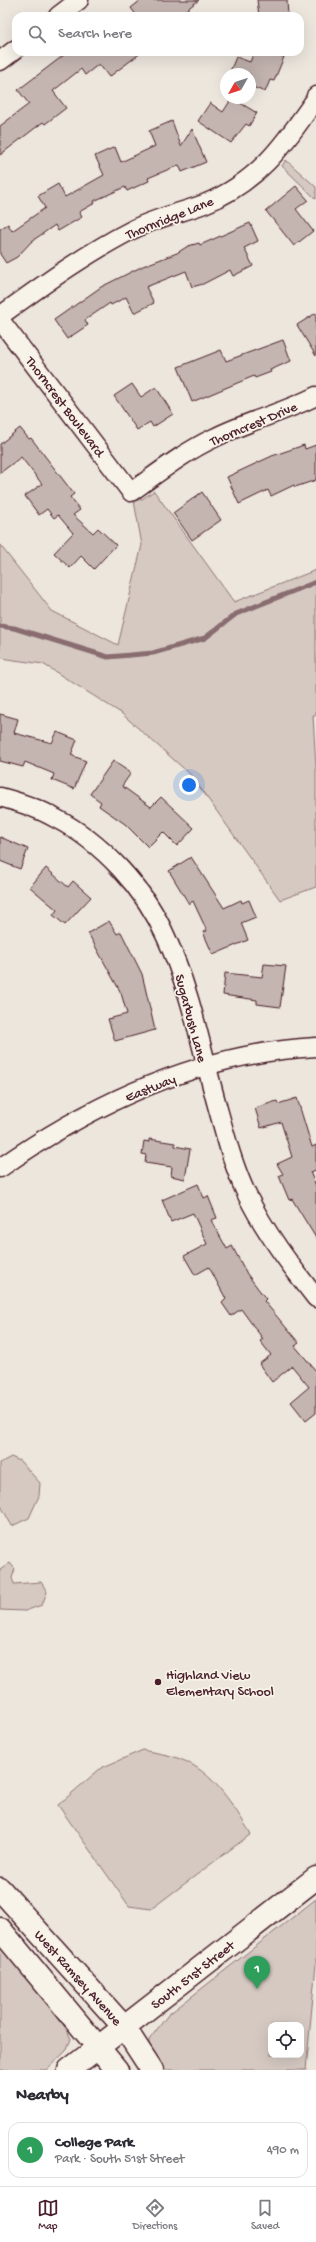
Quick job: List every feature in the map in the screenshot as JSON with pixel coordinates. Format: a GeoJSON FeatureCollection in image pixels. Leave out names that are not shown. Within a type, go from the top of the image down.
{"type":"FeatureCollection","features":[{"type":"Feature","properties":{"kind":"street"},"geometry":{"type":"LineString","coordinates":[[63,12],[79,0]]}},
{"type":"Feature","properties":{"kind":"street"},"geometry":{"type":"LineString","coordinates":[[0,61],[12,52]]}},
{"type":"Feature","properties":{"kind":"street","name":"Thornridge Lane"},"geometry":{"type":"LineString","coordinates":[[0,316],[91,252],[134,229],[204,204],[238,187],[271,159],[288,140],[315,100],[316,96]]}},
{"type":"Feature","properties":{"kind":"street","name":"Thorncrest Boulevard"},"geometry":{"type":"LineString","coordinates":[[0,320],[131,492]]}},
{"type":"Feature","properties":{"kind":"street","name":"Thorncrest Drive"},"geometry":{"type":"LineString","coordinates":[[131,492],[172,463],[214,438],[294,407],[316,396]]}},
{"type":"Feature","properties":{"kind":"street","name":"Sugarbush Lane"},"geometry":{"type":"LineString","coordinates":[[0,797],[25,804],[55,818],[82,835],[117,866],[145,901],[166,935],[179,969],[230,1150],[247,1195],[272,1239],[316,1298]]}},
{"type":"Feature","properties":{"kind":"street","name":"Eastway"},"geometry":{"type":"LineString","coordinates":[[0,1168],[83,1115],[148,1086],[206,1066],[249,1057],[316,1047]]}},
{"type":"Feature","properties":{"kind":"street","name":"South 51st Street"},"geometry":{"type":"LineString","coordinates":[[69,2070],[316,1878]]}},
{"type":"Feature","properties":{"kind":"street","name":"West Ramsey Avenue"},"geometry":{"type":"LineString","coordinates":[[0,1889],[124,2027],[152,2070]]}},
{"type":"Feature","properties":{"kind":"street","name":"West Ramsey Avenue"},"geometry":{"type":"LineString","coordinates":[[0,1929],[99,2046],[117,2070]]}},
{"type":"Feature","properties":{"kind":"shaded area"},"geometry":{"type":"Polygon","coordinates":[[[286,160],[316,187],[316,199],[282,166],[286,160]]]}},
{"type":"Feature","properties":{"kind":"shaded area"},"geometry":{"type":"Polygon","coordinates":[[[154,491],[234,602],[316,570],[316,715],[313,715],[316,768],[316,887],[280,900],[191,775],[121,713],[43,664],[0,658],[0,545],[52,611],[118,645],[142,545],[134,501],[142,499],[154,491]]]}},
{"type":"Feature","properties":{"kind":"shaded area"},"geometry":{"type":"Polygon","coordinates":[[[11,1457],[20,1461],[40,1483],[39,1496],[29,1518],[12,1526],[0,1504],[0,1463],[11,1457]]]}},
{"type":"Feature","properties":{"kind":"shaded area"},"geometry":{"type":"Polygon","coordinates":[[[10,1563],[15,1569],[12,1578],[14,1584],[41,1582],[47,1592],[42,1605],[25,1611],[0,1610],[0,1570],[10,1563]]]}},
{"type":"Feature","properties":{"kind":"shaded area"},"geometry":{"type":"Polygon","coordinates":[[[143,1750],[175,1757],[192,1764],[212,1780],[221,1790],[251,1834],[151,1909],[129,1906],[58,1805],[101,1768],[143,1750]]]}},
{"type":"Feature","properties":{"kind":"shaded area"},"geometry":{"type":"Polygon","coordinates":[[[316,1899],[316,1964],[306,2070],[161,2070],[149,2049],[149,2040],[168,2015],[316,1899]]]}},
{"type":"Feature","properties":{"kind":"shaded area"},"geometry":{"type":"Polygon","coordinates":[[[0,1942],[67,2030],[71,2039],[66,2051],[46,2070],[0,2070],[0,1942]]]}},
{"type":"Feature","properties":{"kind":"building"},"geometry":{"type":"Polygon","coordinates":[[[141,0],[199,0],[183,12],[134,12],[131,8],[141,0]]]}},
{"type":"Feature","properties":{"kind":"building"},"geometry":{"type":"Polygon","coordinates":[[[257,0],[287,0],[288,12],[258,12],[257,0]]]}},
{"type":"Feature","properties":{"kind":"building"},"geometry":{"type":"Polygon","coordinates":[[[63,56],[137,56],[109,77],[99,64],[85,75],[81,69],[53,91],[66,108],[45,124],[43,122],[0,155],[0,126],[29,104],[18,90],[63,56]]]}},
{"type":"Feature","properties":{"kind":"building"},"geometry":{"type":"Polygon","coordinates":[[[252,56],[284,57],[274,81],[270,80],[265,92],[256,88],[256,68],[231,68],[236,57],[250,62],[252,56]]]}},
{"type":"Feature","properties":{"kind":"building"},"geometry":{"type":"Polygon","coordinates":[[[210,103],[223,112],[228,104],[242,104],[257,113],[249,126],[246,124],[231,143],[198,121],[210,103]]]}},
{"type":"Feature","properties":{"kind":"building"},"geometry":{"type":"Polygon","coordinates":[[[172,121],[181,146],[192,129],[206,162],[182,172],[179,165],[148,178],[149,181],[127,191],[125,187],[94,201],[95,203],[79,212],[82,217],[58,231],[55,225],[32,241],[17,257],[6,263],[0,254],[0,229],[8,224],[12,231],[45,208],[38,196],[58,184],[65,197],[104,175],[95,156],[115,147],[121,162],[155,146],[149,131],[172,121]]]}},
{"type":"Feature","properties":{"kind":"building"},"geometry":{"type":"Polygon","coordinates":[[[296,186],[308,200],[296,209],[313,231],[294,246],[266,211],[296,186]]]}},
{"type":"Feature","properties":{"kind":"building"},"geometry":{"type":"Polygon","coordinates":[[[250,223],[258,241],[244,248],[253,266],[233,276],[230,270],[203,284],[192,287],[186,271],[146,287],[154,303],[134,313],[126,297],[111,305],[110,303],[85,320],[88,325],[67,339],[54,320],[101,287],[143,266],[177,253],[188,246],[199,243],[200,245],[250,223]]]}},
{"type":"Feature","properties":{"kind":"building"},"geometry":{"type":"Polygon","coordinates":[[[316,313],[316,356],[297,325],[316,313]]]}},
{"type":"Feature","properties":{"kind":"building"},"geometry":{"type":"Polygon","coordinates":[[[283,340],[291,361],[270,370],[271,372],[255,378],[254,376],[192,402],[178,367],[221,350],[226,361],[283,340]]]}},
{"type":"Feature","properties":{"kind":"building"},"geometry":{"type":"Polygon","coordinates":[[[132,384],[141,397],[156,387],[173,414],[153,427],[150,422],[137,430],[114,396],[132,384]]]}},
{"type":"Feature","properties":{"kind":"building"},"geometry":{"type":"Polygon","coordinates":[[[20,428],[29,439],[31,438],[74,494],[70,497],[80,510],[73,515],[93,533],[98,528],[116,545],[94,569],[81,556],[70,568],[54,553],[73,533],[58,515],[54,518],[47,509],[39,515],[25,496],[42,484],[21,457],[0,473],[0,444],[20,428]]]}},
{"type":"Feature","properties":{"kind":"building"},"geometry":{"type":"Polygon","coordinates":[[[304,445],[305,449],[316,445],[316,480],[295,487],[294,485],[271,496],[268,490],[239,504],[227,477],[272,456],[304,445]]]}},
{"type":"Feature","properties":{"kind":"building"},"geometry":{"type":"Polygon","coordinates":[[[202,492],[221,520],[192,540],[173,513],[202,492]]]}},
{"type":"Feature","properties":{"kind":"building"},"geometry":{"type":"Polygon","coordinates":[[[0,714],[18,719],[14,733],[52,743],[57,732],[77,740],[71,755],[86,761],[74,789],[52,780],[54,774],[25,762],[23,767],[0,761],[0,714]]]}},
{"type":"Feature","properties":{"kind":"building"},"geometry":{"type":"Polygon","coordinates":[[[113,761],[131,773],[122,786],[151,807],[161,797],[194,828],[177,846],[163,832],[148,847],[125,824],[99,806],[101,802],[90,794],[113,761]]]}},
{"type":"Feature","properties":{"kind":"building"},"geometry":{"type":"Polygon","coordinates":[[[0,837],[28,849],[20,869],[0,861],[0,837]]]}},
{"type":"Feature","properties":{"kind":"building"},"geometry":{"type":"Polygon","coordinates":[[[191,857],[224,908],[241,900],[242,903],[249,900],[256,917],[241,923],[248,940],[213,955],[203,932],[207,931],[193,901],[189,904],[169,871],[191,857]]]}},
{"type":"Feature","properties":{"kind":"building"},"geometry":{"type":"Polygon","coordinates":[[[46,868],[68,887],[73,881],[91,897],[65,925],[53,915],[57,910],[30,887],[46,868]]]}},
{"type":"Feature","properties":{"kind":"building"},"geometry":{"type":"Polygon","coordinates":[[[109,921],[117,934],[121,932],[142,974],[155,1030],[115,1041],[108,1019],[127,1014],[121,993],[88,933],[109,921]]]}},
{"type":"Feature","properties":{"kind":"building"},"geometry":{"type":"Polygon","coordinates":[[[264,964],[286,966],[280,1007],[257,1004],[257,1000],[223,995],[225,973],[262,977],[264,964]]]}},
{"type":"Feature","properties":{"kind":"building"},"geometry":{"type":"Polygon","coordinates":[[[297,1098],[312,1147],[316,1145],[316,1170],[310,1172],[316,1186],[316,1238],[292,1199],[289,1200],[279,1176],[283,1174],[277,1164],[292,1157],[281,1122],[261,1128],[255,1108],[277,1101],[278,1104],[297,1098]]]}},
{"type":"Feature","properties":{"kind":"building"},"geometry":{"type":"Polygon","coordinates":[[[149,1139],[175,1143],[175,1146],[190,1149],[185,1179],[171,1176],[172,1167],[145,1163],[146,1155],[142,1154],[144,1141],[149,1142],[149,1139]]]}},
{"type":"Feature","properties":{"kind":"building"},"geometry":{"type":"Polygon","coordinates":[[[198,1184],[204,1198],[208,1196],[217,1218],[211,1220],[227,1249],[232,1246],[247,1274],[266,1299],[264,1301],[299,1343],[295,1346],[316,1371],[316,1413],[306,1421],[291,1402],[309,1387],[292,1366],[272,1382],[259,1364],[271,1355],[260,1341],[263,1339],[241,1309],[231,1316],[222,1303],[226,1299],[209,1267],[195,1275],[184,1256],[207,1244],[193,1213],[171,1222],[162,1200],[198,1184]]]}},
{"type":"Feature","properties":{"kind":"waterway"},"geometry":{"type":"LineString","coordinates":[[0,626],[14,628],[108,657],[153,653],[205,638],[236,614],[316,582]]}},
{"type":"Feature","properties":{"kind":"place","name":"Highland View Elementary School"},"geometry":{"type":"Point","coordinates":[158,1682]}},
{"type":"Feature","properties":{"kind":"place","name":"College Park"},"geometry":{"type":"Point","coordinates":[257,1989]}}]}
